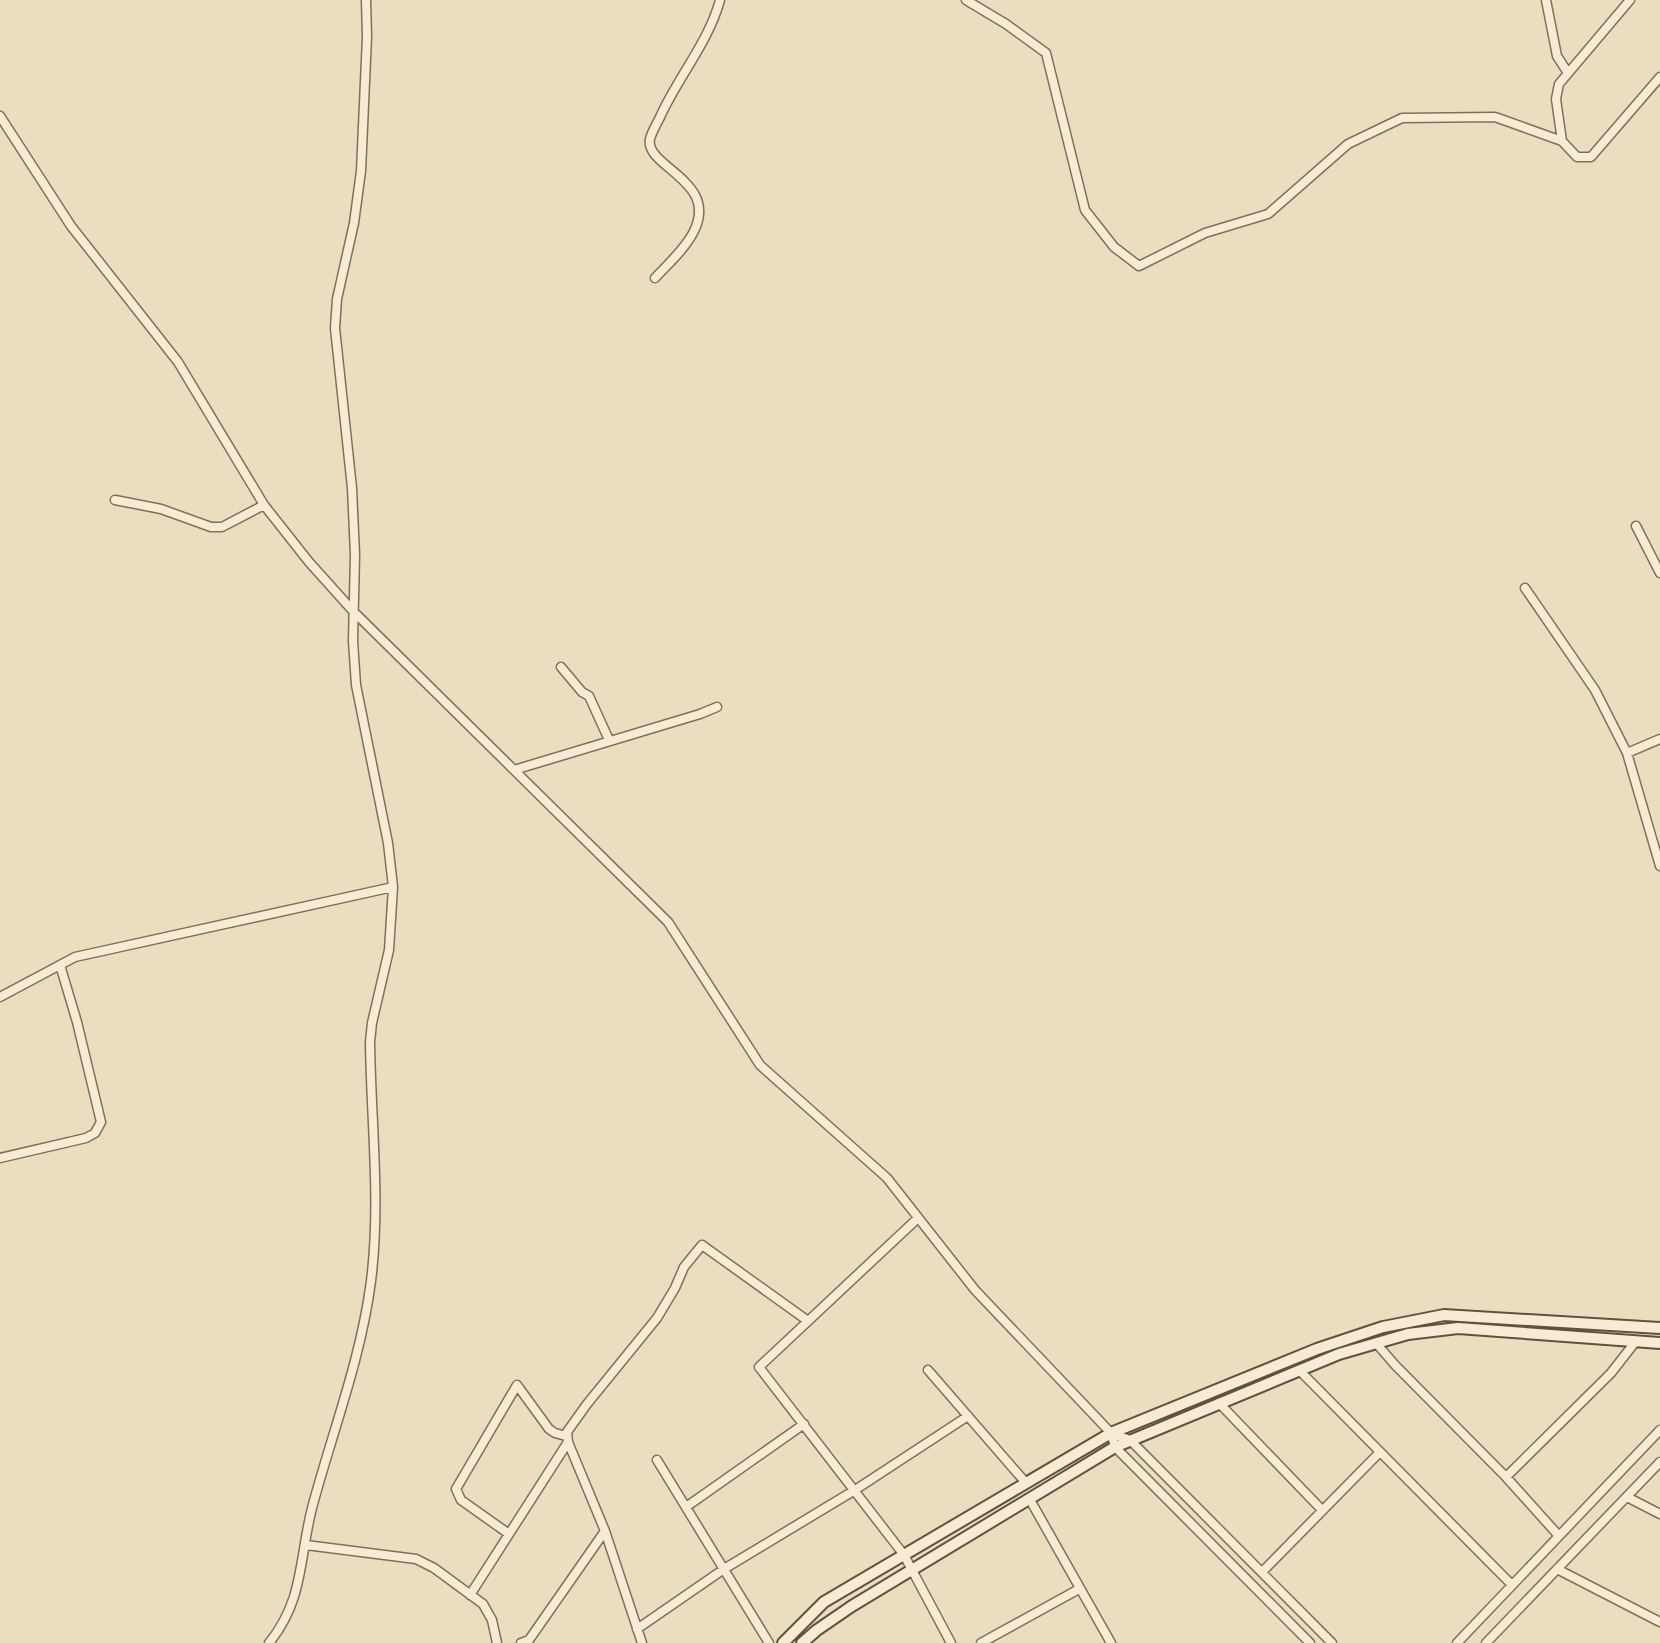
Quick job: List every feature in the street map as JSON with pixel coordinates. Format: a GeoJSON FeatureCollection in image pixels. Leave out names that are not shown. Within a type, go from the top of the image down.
{"type":"FeatureCollection","features":[{"type":"Feature","properties":{"kind":"street"},"geometry":{"type":"LineString","coordinates":[[269,1643],[284,1625],[297,1592],[316,1496],[358,1349],[370,1284],[374,1223],[370,1042],[389,950],[393,887],[388,843],[356,685],[355,555],[351,477],[335,328],[337,299],[354,223],[361,171],[366,0]]}},
{"type":"Feature","properties":{"kind":"street"},"geometry":{"type":"LineString","coordinates":[[655,278],[693,232],[699,204],[687,184],[653,152],[650,139],[672,91],[715,20],[720,0]]}},
{"type":"Feature","properties":{"kind":"street"},"geometry":{"type":"LineString","coordinates":[[967,0],[1046,53],[1085,210],[1114,247],[1139,266],[1205,233],[1268,214],[1348,144],[1402,118],[1495,117],[1562,141],[1577,157],[1591,157],[1660,77]]}},
{"type":"Feature","properties":{"kind":"street"},"geometry":{"type":"LineString","coordinates":[[1546,0],[1557,56],[1568,73]]}},
{"type":"Feature","properties":{"kind":"street"},"geometry":{"type":"LineString","coordinates":[[1562,141],[1556,94],[1559,85],[1630,0]]}},
{"type":"Feature","properties":{"kind":"street"},"geometry":{"type":"LineString","coordinates":[[0,116],[71,226],[178,362],[264,505],[309,562],[354,611],[668,922],[760,1065],[887,1178],[975,1290],[1111,1433],[1130,1440],[1332,1643]]}},
{"type":"Feature","properties":{"kind":"street"},"geometry":{"type":"LineString","coordinates":[[115,500],[160,509],[211,527],[222,527],[264,505]]}},
{"type":"Feature","properties":{"kind":"street"},"geometry":{"type":"LineString","coordinates":[[1636,526],[1660,573]]}},
{"type":"Feature","properties":{"kind":"street"},"geometry":{"type":"LineString","coordinates":[[1525,588],[1595,690],[1627,752],[1656,839],[1660,866]]}},
{"type":"Feature","properties":{"kind":"street"},"geometry":{"type":"LineString","coordinates":[[561,667],[582,692],[589,696],[609,740]]}},
{"type":"Feature","properties":{"kind":"street"},"geometry":{"type":"LineString","coordinates":[[514,770],[700,715],[717,707]]}},
{"type":"Feature","properties":{"kind":"street"},"geometry":{"type":"LineString","coordinates":[[1627,752],[1660,740]]}},
{"type":"Feature","properties":{"kind":"street"},"geometry":{"type":"LineString","coordinates":[[0,997],[75,957],[393,887]]}},
{"type":"Feature","properties":{"kind":"street"},"geometry":{"type":"LineString","coordinates":[[0,1158],[86,1139],[101,1122],[60,965]]}},
{"type":"Feature","properties":{"kind":"street"},"geometry":{"type":"LineString","coordinates":[[918,1218],[760,1367],[904,1555],[951,1643]]}},
{"type":"Feature","properties":{"kind":"street"},"geometry":{"type":"LineString","coordinates":[[470,1595],[587,1404],[657,1318],[684,1267],[702,1245],[808,1321]]}},
{"type":"Feature","properties":{"kind":"street"},"geometry":{"type":"LineString","coordinates":[[783,1643],[824,1602],[1111,1433],[1317,1349],[1383,1327],[1444,1315],[1660,1328]]}},
{"type":"Feature","properties":{"kind":"street"},"geometry":{"type":"LineString","coordinates":[[802,1643],[852,1606],[1115,1447],[1339,1354],[1408,1334],[1458,1328],[1660,1343]]}},
{"type":"Feature","properties":{"kind":"street"},"geometry":{"type":"LineString","coordinates":[[1506,1476],[1611,1373],[1636,1341]]}},
{"type":"Feature","properties":{"kind":"street"},"geometry":{"type":"LineString","coordinates":[[1376,1343],[1506,1476],[1559,1536]]}},
{"type":"Feature","properties":{"kind":"street"},"geometry":{"type":"LineString","coordinates":[[928,1370],[1026,1483]]}},
{"type":"Feature","properties":{"kind":"street"},"geometry":{"type":"LineString","coordinates":[[1298,1370],[1512,1585]]}},
{"type":"Feature","properties":{"kind":"street"},"geometry":{"type":"LineString","coordinates":[[509,1534],[461,1500],[456,1489],[517,1385],[550,1429],[567,1439],[605,1531],[642,1643]]}},
{"type":"Feature","properties":{"kind":"street"},"geometry":{"type":"LineString","coordinates":[[1219,1403],[1322,1510]]}},
{"type":"Feature","properties":{"kind":"street"},"geometry":{"type":"LineString","coordinates":[[637,1629],[724,1569],[855,1490],[968,1416]]}},
{"type":"Feature","properties":{"kind":"street"},"geometry":{"type":"LineString","coordinates":[[686,1507],[804,1423]]}},
{"type":"Feature","properties":{"kind":"street"},"geometry":{"type":"LineString","coordinates":[[1457,1643],[1660,1430]]}},
{"type":"Feature","properties":{"kind":"street"},"geometry":{"type":"LineString","coordinates":[[1111,1433],[1115,1447],[1310,1643]]}},
{"type":"Feature","properties":{"kind":"street"},"geometry":{"type":"LineString","coordinates":[[1262,1572],[1380,1452]]}},
{"type":"Feature","properties":{"kind":"street"},"geometry":{"type":"LineString","coordinates":[[657,1460],[769,1643]]}},
{"type":"Feature","properties":{"kind":"street"},"geometry":{"type":"LineString","coordinates":[[1486,1643],[1660,1462]]}},
{"type":"Feature","properties":{"kind":"street"},"geometry":{"type":"LineString","coordinates":[[1627,1497],[1660,1514]]}},
{"type":"Feature","properties":{"kind":"street"},"geometry":{"type":"LineString","coordinates":[[1029,1498],[1111,1643]]}},
{"type":"Feature","properties":{"kind":"street"},"geometry":{"type":"LineString","coordinates":[[521,1643],[529,1640],[605,1531]]}},
{"type":"Feature","properties":{"kind":"street"},"geometry":{"type":"LineString","coordinates":[[306,1545],[415,1559],[434,1568],[483,1604],[492,1620],[497,1643]]}},
{"type":"Feature","properties":{"kind":"street"},"geometry":{"type":"LineString","coordinates":[[1557,1569],[1660,1622]]}},
{"type":"Feature","properties":{"kind":"street"},"geometry":{"type":"LineString","coordinates":[[981,1643],[1079,1589]]}}]}
